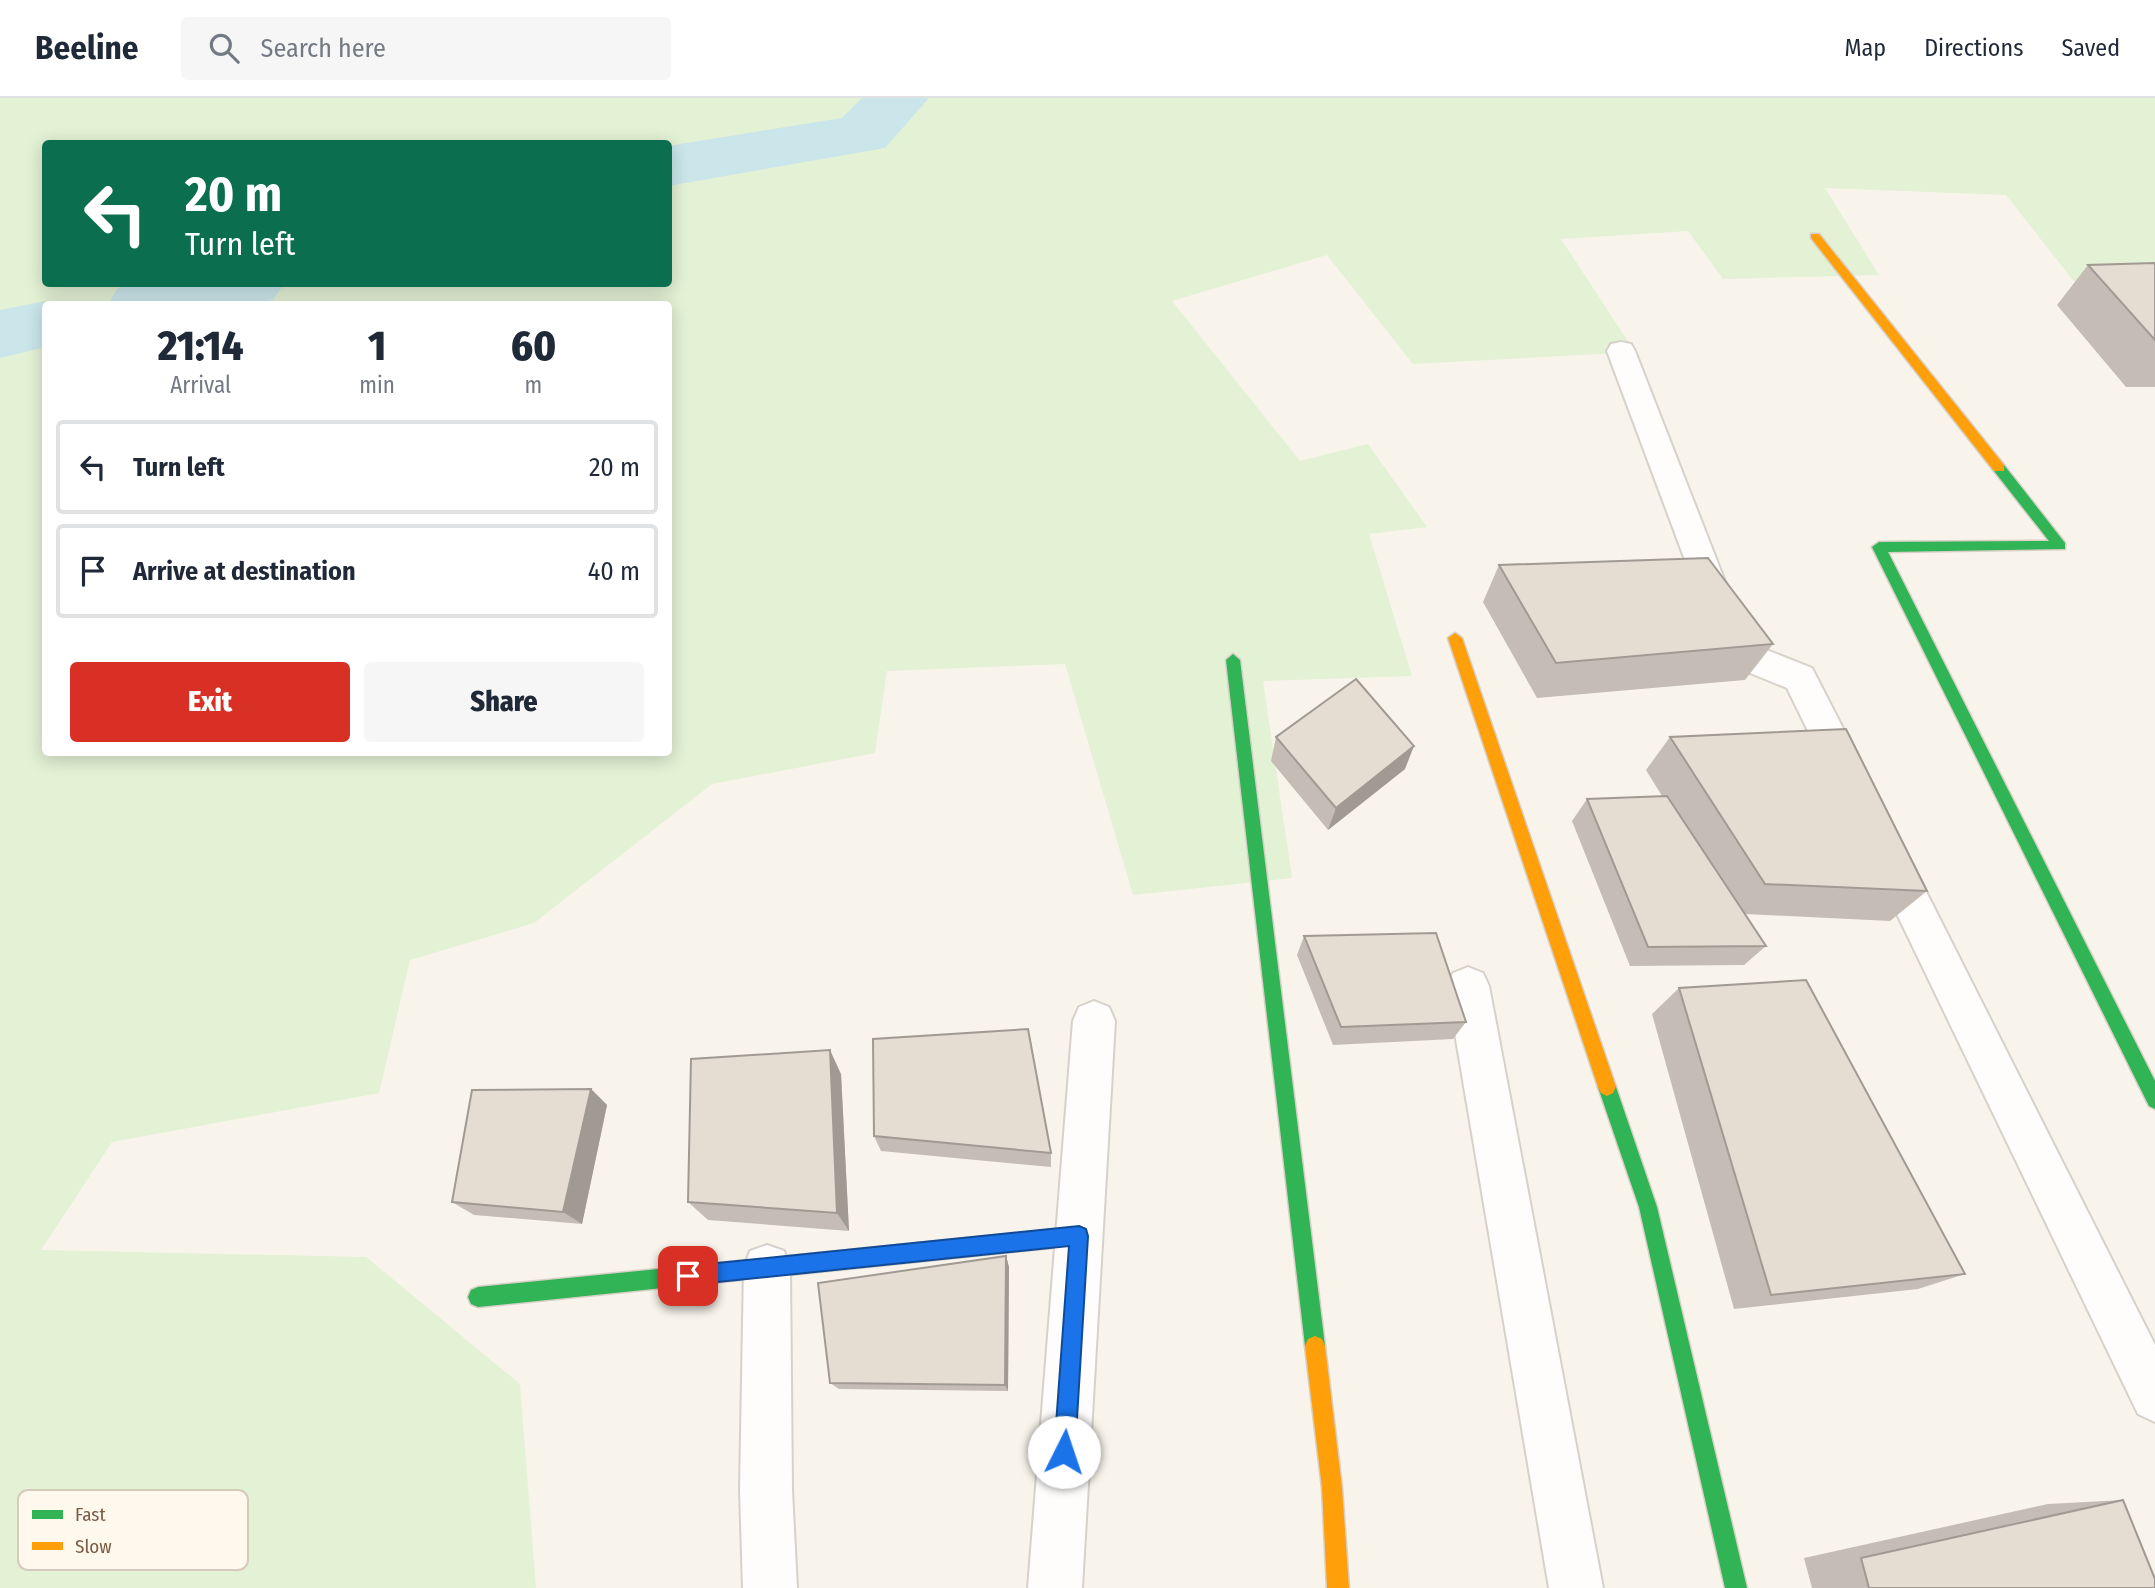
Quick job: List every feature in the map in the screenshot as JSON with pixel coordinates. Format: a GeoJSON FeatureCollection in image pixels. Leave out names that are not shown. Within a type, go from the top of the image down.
{"type":"FeatureCollection","features":[{"type":"Feature","properties":{"kind":"street"},"geometry":{"type":"LineString","coordinates":[[1815,236],[2060,546],[1879,547],[2155,1100]]}},
{"type":"Feature","properties":{"kind":"street"},"geometry":{"type":"LineString","coordinates":[[1621,351],[1735,652],[1800,678],[2155,1397]]}},
{"type":"Feature","properties":{"kind":"street"},"geometry":{"type":"LineString","coordinates":[[1455,638],[1648,1207],[1736,1588]]}},
{"type":"Feature","properties":{"kind":"street"},"geometry":{"type":"LineString","coordinates":[[1233,660],[1332,1488],[1338,1588]]}},
{"type":"Feature","properties":{"kind":"street"},"geometry":{"type":"LineString","coordinates":[[1468,986],[1576,1588]]}},
{"type":"Feature","properties":{"kind":"street"},"geometry":{"type":"LineString","coordinates":[[1055,1588],[1094,1021]]}},
{"type":"Feature","properties":{"kind":"street"},"geometry":{"type":"LineString","coordinates":[[478,1297],[1079,1236]]}},
{"type":"Feature","properties":{"kind":"street"},"geometry":{"type":"LineString","coordinates":[[767,1268],[766,1490],[770,1588]]}},
{"type":"Feature","properties":{"kind":"green space"},"geometry":{"type":"Polygon","coordinates":[[[0,98],[2155,98],[2155,326],[2109,326],[2006,195],[1825,188],[1879,275],[1723,279],[1688,231],[1561,239],[1635,352],[1413,364],[1327,255],[1172,301],[1300,461],[1368,444],[1427,527],[1369,534],[1412,676],[1263,681],[1292,878],[1133,895],[1065,664],[887,671],[875,753],[712,784],[534,923],[410,960],[379,1093],[112,1142],[41,1250],[366,1257],[520,1384],[536,1588],[0,1588],[0,98]]]}},
{"type":"Feature","properties":{"kind":"building"},"geometry":{"type":"Polygon","coordinates":[[[2155,263],[2155,340],[2088,265],[2155,263]]]}},
{"type":"Feature","properties":{"kind":"building"},"geometry":{"type":"Polygon","coordinates":[[[1708,558],[1773,644],[1556,663],[1499,565],[1708,558]]]}},
{"type":"Feature","properties":{"kind":"building"},"geometry":{"type":"Polygon","coordinates":[[[1356,679],[1414,746],[1336,808],[1276,737],[1356,679]]]}},
{"type":"Feature","properties":{"kind":"building"},"geometry":{"type":"Polygon","coordinates":[[[1846,729],[1927,891],[1765,884],[1670,737],[1846,729]]]}},
{"type":"Feature","properties":{"kind":"building"},"geometry":{"type":"Polygon","coordinates":[[[1667,796],[1766,946],[1648,947],[1587,799],[1667,796]]]}},
{"type":"Feature","properties":{"kind":"building"},"geometry":{"type":"Polygon","coordinates":[[[1436,933],[1466,1022],[1341,1027],[1304,936],[1436,933]]]}},
{"type":"Feature","properties":{"kind":"building"},"geometry":{"type":"Polygon","coordinates":[[[1806,980],[1965,1274],[1771,1295],[1679,988],[1806,980]]]}},
{"type":"Feature","properties":{"kind":"building"},"geometry":{"type":"Polygon","coordinates":[[[1028,1029],[1051,1153],[874,1136],[873,1039],[1028,1029]]]}},
{"type":"Feature","properties":{"kind":"building"},"geometry":{"type":"Polygon","coordinates":[[[830,1050],[837,1213],[688,1202],[691,1059],[830,1050]]]}},
{"type":"Feature","properties":{"kind":"building"},"geometry":{"type":"Polygon","coordinates":[[[591,1089],[563,1212],[452,1202],[472,1090],[591,1089]]]}},
{"type":"Feature","properties":{"kind":"building"},"geometry":{"type":"Polygon","coordinates":[[[1006,1256],[1005,1385],[830,1383],[818,1283],[1006,1256]]]}},
{"type":"Feature","properties":{"kind":"building"},"geometry":{"type":"Polygon","coordinates":[[[2123,1500],[2155,1579],[2155,1588],[1869,1588],[1861,1558],[2123,1500]]]}},
{"type":"Feature","properties":{"kind":"waterway"},"geometry":{"type":"LineString","coordinates":[[672,165],[862,134],[898,98]]}},
{"type":"Feature","properties":{"kind":"waterway"},"geometry":{"type":"LineString","coordinates":[[160,301],[232,287]]}},
{"type":"Feature","properties":{"kind":"waterway"},"geometry":{"type":"LineString","coordinates":[[0,334],[42,325]]}},
{"type":"Feature","properties":{"kind":"traffic: fast"},"geometry":{"type":"LineString","coordinates":[[1999,468],[2060,546],[1879,547],[2155,1100]]}},
{"type":"Feature","properties":{"kind":"traffic: fast"},"geometry":{"type":"LineString","coordinates":[[1233,660],[1315,1346]]}},
{"type":"Feature","properties":{"kind":"traffic: fast"},"geometry":{"type":"LineString","coordinates":[[1607,1087],[1648,1207],[1736,1588]]}},
{"type":"Feature","properties":{"kind":"traffic: fast"},"geometry":{"type":"LineString","coordinates":[[478,1297],[1079,1236]]}},
{"type":"Feature","properties":{"kind":"traffic: slow"},"geometry":{"type":"LineString","coordinates":[[1815,236],[1999,468]]}},
{"type":"Feature","properties":{"kind":"traffic: slow"},"geometry":{"type":"LineString","coordinates":[[1455,638],[1607,1087]]}},
{"type":"Feature","properties":{"kind":"traffic: slow"},"geometry":{"type":"LineString","coordinates":[[1315,1346],[1332,1488],[1338,1588]]}},
{"type":"Feature","properties":{"kind":"route"},"geometry":{"type":"LineString","coordinates":[[688,1276],[1079,1236],[1064,1452]]}}]}
